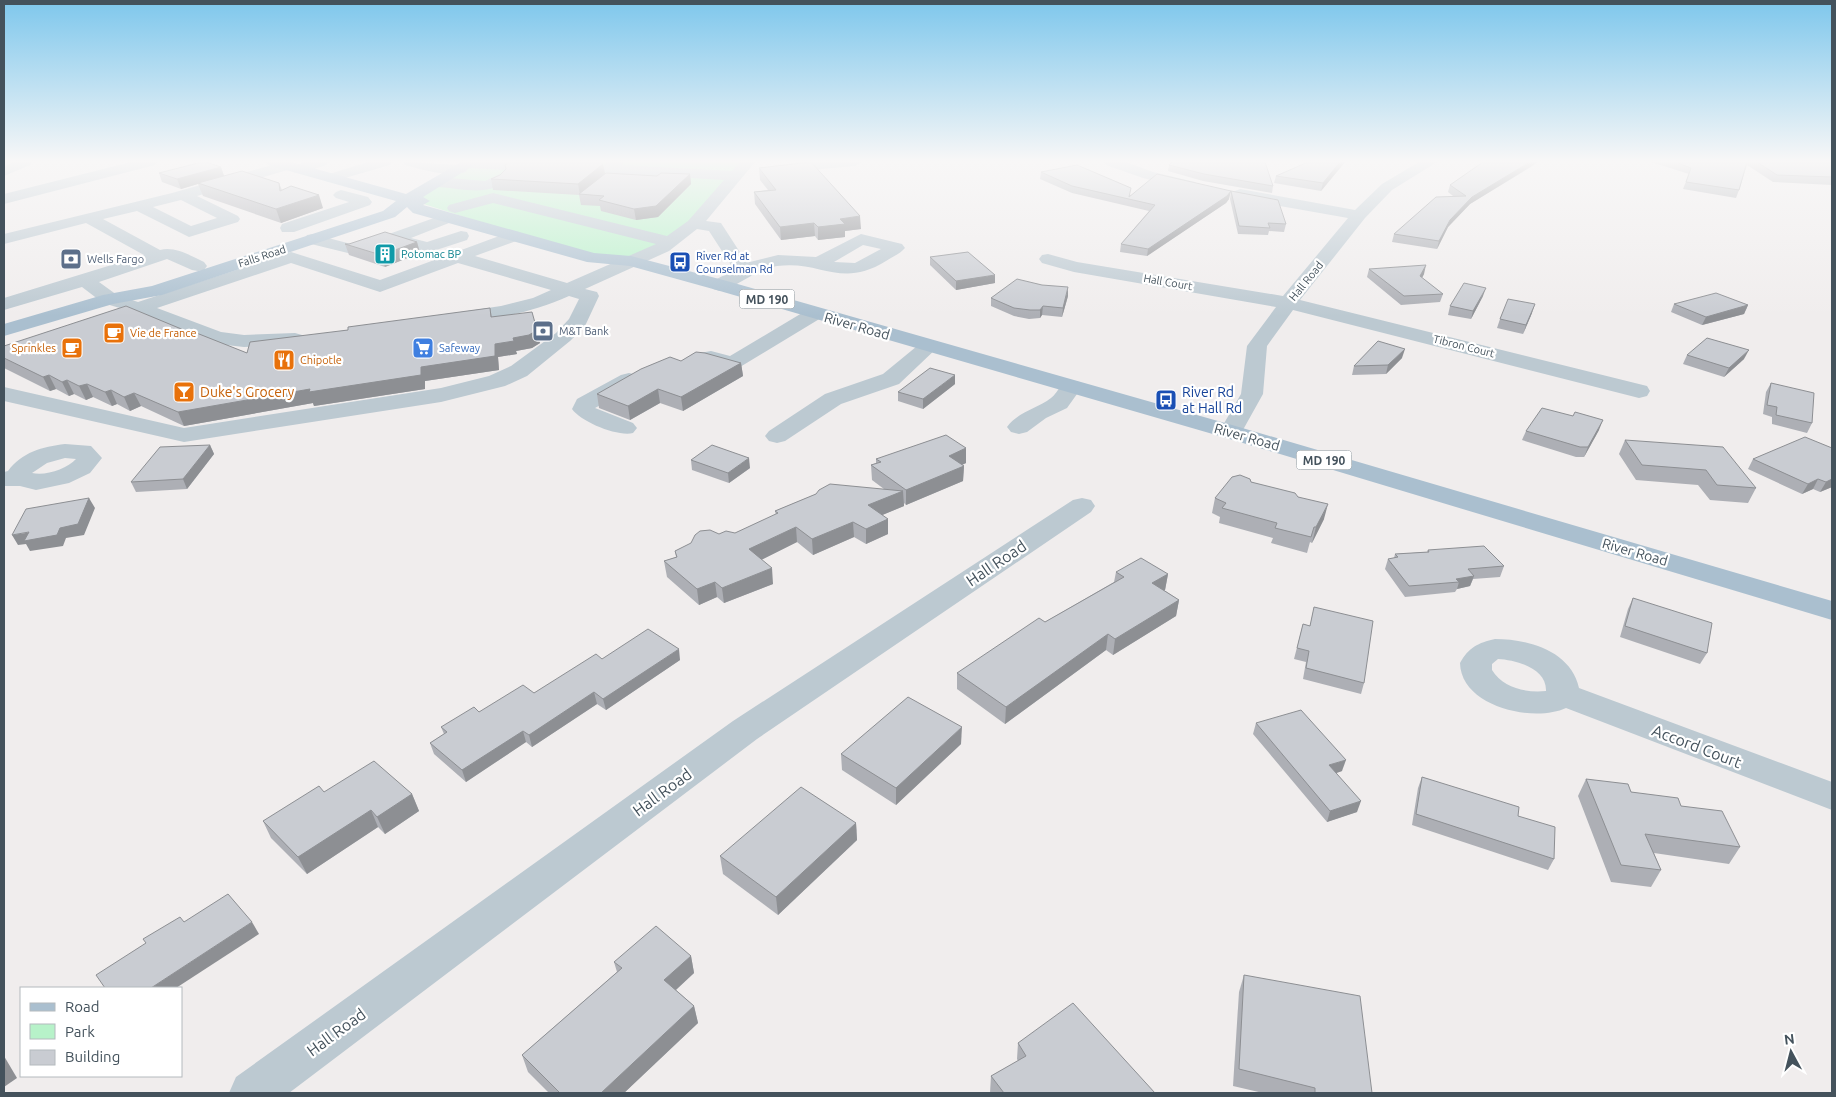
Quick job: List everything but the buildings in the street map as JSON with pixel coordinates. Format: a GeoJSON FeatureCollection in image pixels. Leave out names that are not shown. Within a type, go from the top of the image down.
{"type":"FeatureCollection","features":[{"type":"Feature","properties":{"kind":"main road","name":"Falls Road"},"geometry":{"type":"LineString","coordinates":[[110,299],[133,288],[198,266],[365,213]]}},
{"type":"Feature","properties":{"kind":"main road","name":"Falls Road"},"geometry":{"type":"LineString","coordinates":[[4,330],[110,299],[155,292],[301,233],[346,228],[390,213]]}},
{"type":"Feature","properties":{"kind":"main road","name":"River Road"},"geometry":{"type":"LineString","coordinates":[[451,213],[483,228],[593,258],[631,261],[720,285],[814,314],[1231,432],[1832,611]]}},
{"type":"Feature","properties":{"kind":"main road","name":"River Road"},"geometry":{"type":"LineString","coordinates":[[452,213],[624,252],[631,261]]}},
{"type":"Feature","properties":{"kind":"street"},"geometry":{"type":"LineString","coordinates":[[51,213],[80,220],[159,256]]}},
{"type":"Feature","properties":{"kind":"street"},"geometry":{"type":"LineString","coordinates":[[4,239],[109,213]]}},
{"type":"Feature","properties":{"kind":"street"},"geometry":{"type":"LineString","coordinates":[[154,213],[189,232],[232,219],[220,213]]}},
{"type":"Feature","properties":{"kind":"street"},"geometry":{"type":"LineString","coordinates":[[301,233],[344,213]]}},
{"type":"Feature","properties":{"kind":"street"},"geometry":{"type":"LineString","coordinates":[[272,222],[352,249],[391,237],[451,213]]}},
{"type":"Feature","properties":{"kind":"street"},"geometry":{"type":"LineString","coordinates":[[566,213],[669,242]]}},
{"type":"Feature","properties":{"kind":"street"},"geometry":{"type":"LineString","coordinates":[[438,320],[522,308],[554,297],[669,242],[694,224],[704,213]]}},
{"type":"Feature","properties":{"kind":"street"},"geometry":{"type":"LineString","coordinates":[[1349,213],[1359,215]]}},
{"type":"Feature","properties":{"kind":"street","name":"Hall Road"},"geometry":{"type":"LineString","coordinates":[[1231,432],[1252,394],[1257,346],[1288,303],[1359,215]]}},
{"type":"Feature","properties":{"kind":"street"},"geometry":{"type":"LineString","coordinates":[[694,224],[715,227],[737,261],[747,269]]}},
{"type":"Feature","properties":{"kind":"street"},"geometry":{"type":"LineString","coordinates":[[4,225],[27,233]]}},
{"type":"Feature","properties":{"kind":"street"},"geometry":{"type":"LineString","coordinates":[[346,228],[391,237],[428,248],[483,228]]}},
{"type":"Feature","properties":{"kind":"street"},"geometry":{"type":"LineString","coordinates":[[75,329],[291,257],[380,286],[513,236]]}},
{"type":"Feature","properties":{"kind":"street"},"geometry":{"type":"LineString","coordinates":[[4,304],[84,271],[110,272],[168,253],[198,266]]}},
{"type":"Feature","properties":{"kind":"street"},"geometry":{"type":"LineString","coordinates":[[4,394],[184,435],[441,395],[470,390],[512,374],[563,337],[578,322],[590,296],[458,257]]}},
{"type":"Feature","properties":{"kind":"street","name":"Hall Court"},"geometry":{"type":"LineString","coordinates":[[1048,259],[1074,267],[1288,303]]}},
{"type":"Feature","properties":{"kind":"street"},"geometry":{"type":"LineString","coordinates":[[720,285],[761,263],[778,260],[819,262]]}},
{"type":"Feature","properties":{"kind":"street"},"geometry":{"type":"LineString","coordinates":[[84,271],[110,299],[225,340],[257,342],[316,337]]}},
{"type":"Feature","properties":{"kind":"street","name":"Tibron Court"},"geometry":{"type":"LineString","coordinates":[[1288,303],[1639,392]]}},
{"type":"Feature","properties":{"kind":"street"},"geometry":{"type":"LineString","coordinates":[[683,360],[711,357],[733,363],[814,314]]}},
{"type":"Feature","properties":{"kind":"street"},"geometry":{"type":"LineString","coordinates":[[777,436],[833,399],[891,379],[928,346]]}},
{"type":"Feature","properties":{"kind":"street"},"geometry":{"type":"LineString","coordinates":[[625,428],[587,413],[583,409],[585,404],[647,371]]}},
{"type":"Feature","properties":{"kind":"street"},"geometry":{"type":"LineString","coordinates":[[1019,427],[1038,412],[1059,403],[1071,387]]}},
{"type":"Feature","properties":{"kind":"street","name":"Hall Road"},"geometry":{"type":"LineString","coordinates":[[252,1093],[745,730],[1082,506]]}},
{"type":"Feature","properties":{"kind":"street","name":"Accord Court"},"geometry":{"type":"LineString","coordinates":[[1562,694],[1832,796]]}},
{"type":"Feature","properties":{"kind":"green space"},"geometry":{"type":"Polygon","coordinates":[[[453,213],[703,213],[694,224],[631,261],[593,258],[453,213]]]}},
{"type":"Feature","properties":{"kind":"place","name":"Potomac BP"},"geometry":{"type":"Point","coordinates":[385,254]}},
{"type":"Feature","properties":{"kind":"place","name":"Wells Fargo"},"geometry":{"type":"Point","coordinates":[71,259]}},
{"type":"Feature","properties":{"kind":"place","name":"River Rd at Counselman Rd"},"geometry":{"type":"Point","coordinates":[680,262]}},
{"type":"Feature","properties":{"kind":"place","name":"M&T Bank"},"geometry":{"type":"Point","coordinates":[543,331]}},
{"type":"Feature","properties":{"kind":"place","name":"Vie de France"},"geometry":{"type":"Point","coordinates":[114,333]}},
{"type":"Feature","properties":{"kind":"place","name":"Sprinkles"},"geometry":{"type":"Point","coordinates":[72,348]}},
{"type":"Feature","properties":{"kind":"place","name":"Safeway"},"geometry":{"type":"Point","coordinates":[423,348]}},
{"type":"Feature","properties":{"kind":"place","name":"Chipotle"},"geometry":{"type":"Point","coordinates":[284,360]}},
{"type":"Feature","properties":{"kind":"place","name":"Duke's Grocery"},"geometry":{"type":"Point","coordinates":[184,392]}},
{"type":"Feature","properties":{"kind":"place","name":"River Rd at Hall Rd"},"geometry":{"type":"Point","coordinates":[1166,400]}}]}
